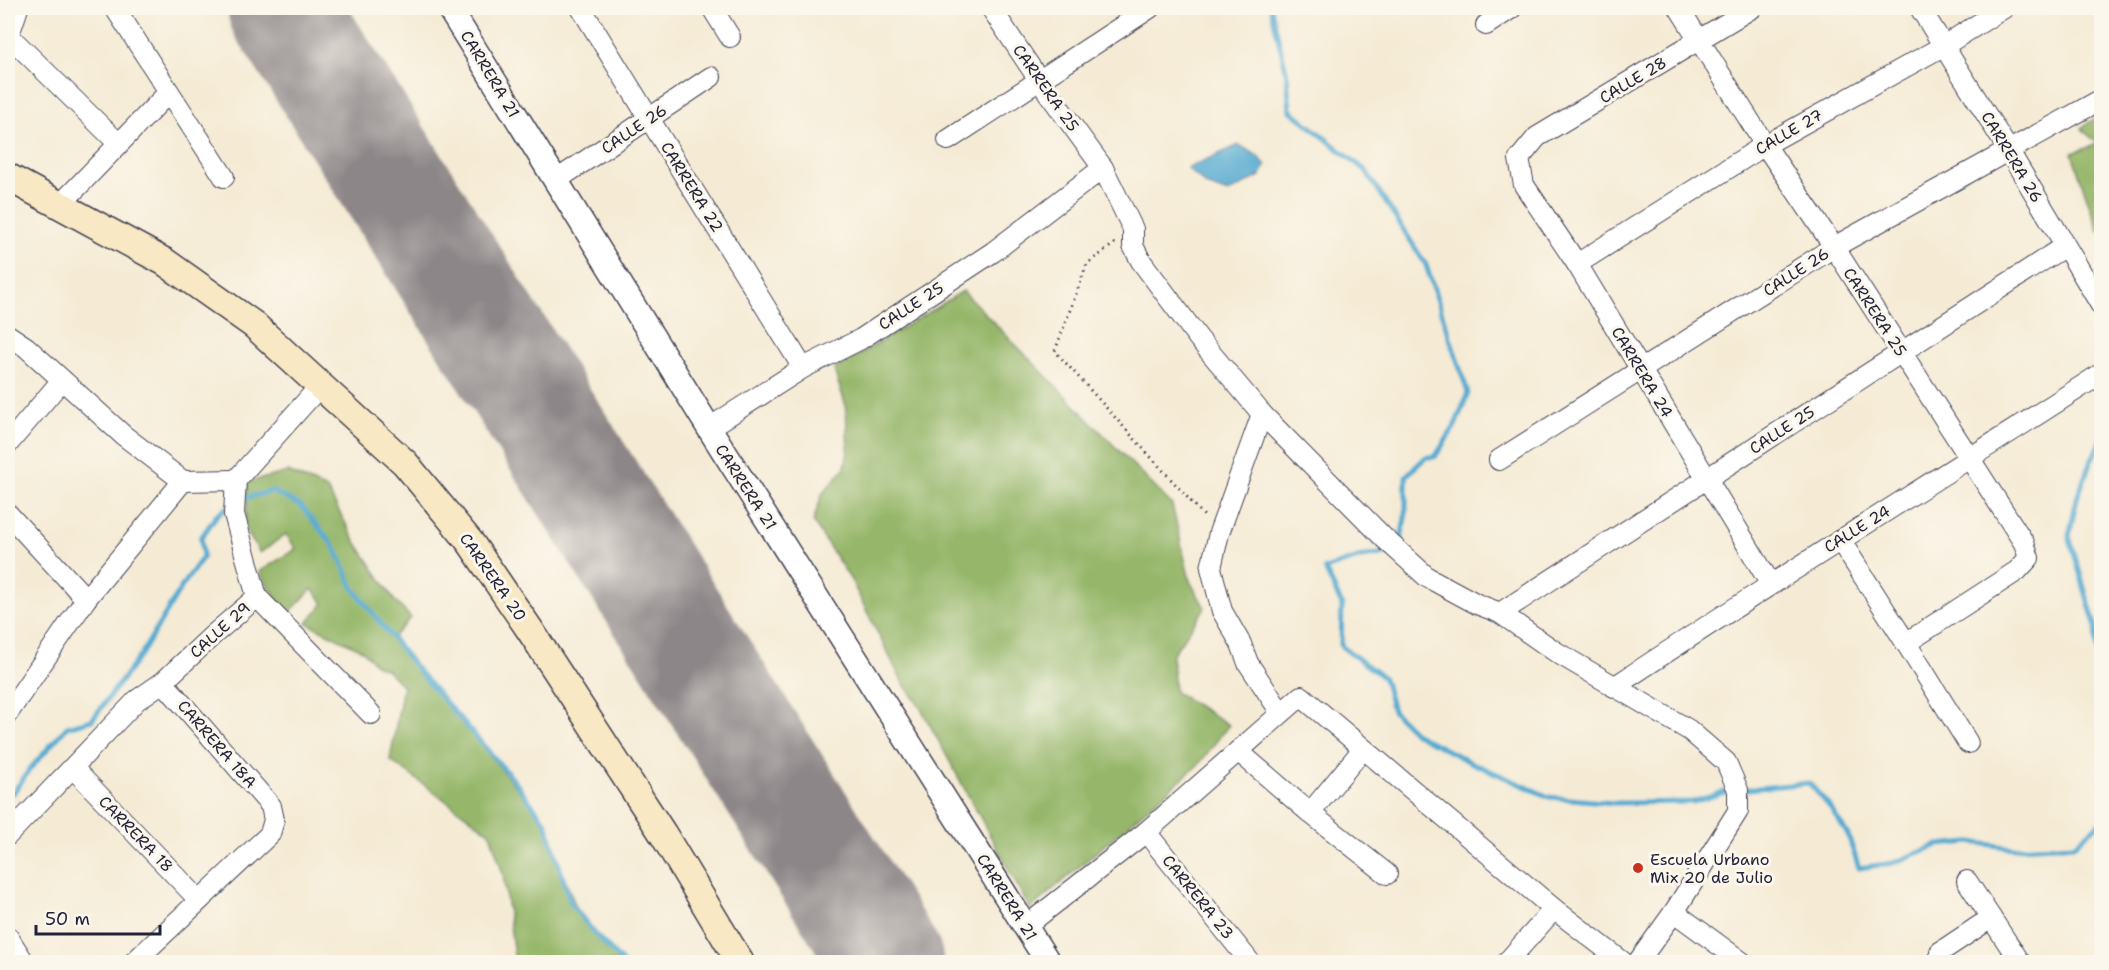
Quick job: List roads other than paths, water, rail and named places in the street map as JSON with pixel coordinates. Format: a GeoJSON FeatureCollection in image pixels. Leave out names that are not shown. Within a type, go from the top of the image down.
{"type":"FeatureCollection","features":[{"type":"Feature","properties":{"kind":"main road","name":"CARRERA 20"},"geometry":{"type":"LineString","coordinates":[[8,177],[165,262],[254,325],[405,463],[470,542],[530,630],[663,834],[740,963]]}},
{"type":"Feature","properties":{"kind":"street"},"geometry":{"type":"LineString","coordinates":[[18,8],[8,36],[119,144]]}},
{"type":"Feature","properties":{"kind":"street"},"geometry":{"type":"LineString","coordinates":[[115,8],[224,177]]}},
{"type":"Feature","properties":{"kind":"street","name":"CARRERA 21"},"geometry":{"type":"LineString","coordinates":[[449,8],[709,428],[1048,963]]}},
{"type":"Feature","properties":{"kind":"street","name":"CARRERA 22"},"geometry":{"type":"LineString","coordinates":[[581,8],[803,368]]}},
{"type":"Feature","properties":{"kind":"street"},"geometry":{"type":"LineString","coordinates":[[712,8],[730,37]]}},
{"type":"Feature","properties":{"kind":"street","name":"CARRERA 25"},"geometry":{"type":"LineString","coordinates":[[991,8],[1102,168],[1133,229],[1132,246],[1141,261],[1199,339],[1262,414],[1384,538],[1426,577],[1477,604],[1500,613],[1556,652],[1689,730],[1726,762],[1738,790],[1738,811],[1674,912]]}},
{"type":"Feature","properties":{"kind":"street"},"geometry":{"type":"LineString","coordinates":[[948,140],[1150,8]]}},
{"type":"Feature","properties":{"kind":"street"},"geometry":{"type":"LineString","coordinates":[[1485,25],[1512,8]]}},
{"type":"Feature","properties":{"kind":"street","name":"CARRERA 25"},"geometry":{"type":"LineString","coordinates":[[1678,8],[2024,543],[2029,558],[2017,571],[1906,643]]}},
{"type":"Feature","properties":{"kind":"street","name":"CALLE 28"},"geometry":{"type":"LineString","coordinates":[[1519,159],[1537,137],[1752,8]]}},
{"type":"Feature","properties":{"kind":"street","name":"CARRERA 26"},"geometry":{"type":"LineString","coordinates":[[1920,8],[1945,45],[2102,307]]}},
{"type":"Feature","properties":{"kind":"street","name":"CALLE 27"},"geometry":{"type":"LineString","coordinates":[[1577,264],[1765,145],[1945,45],[2004,8]]}},
{"type":"Feature","properties":{"kind":"street","name":"CALLE 26"},"geometry":{"type":"LineString","coordinates":[[555,181],[711,77]]}},
{"type":"Feature","properties":{"kind":"street"},"geometry":{"type":"LineString","coordinates":[[61,204],[168,93]]}},
{"type":"Feature","properties":{"kind":"street","name":"CALLE 26"},"geometry":{"type":"LineString","coordinates":[[1499,460],[1834,247],[2102,99]]}},
{"type":"Feature","properties":{"kind":"street","name":"CARRERA 24"},"geometry":{"type":"LineString","coordinates":[[1519,159],[1524,186],[1577,264],[1770,583]]}},
{"type":"Feature","properties":{"kind":"street","name":"CALLE 25"},"geometry":{"type":"LineString","coordinates":[[709,428],[803,368],[861,339],[984,258],[1102,168]]}},
{"type":"Feature","properties":{"kind":"street","name":"CALLE 25"},"geometry":{"type":"LineString","coordinates":[[1500,613],[2065,246]]}},
{"type":"Feature","properties":{"kind":"street"},"geometry":{"type":"LineString","coordinates":[[8,335],[26,347],[123,435],[183,481],[236,480],[320,386]]}},
{"type":"Feature","properties":{"kind":"street","name":"CALLE 24"},"geometry":{"type":"LineString","coordinates":[[1614,687],[1770,583],[1969,459],[2102,372]]}},
{"type":"Feature","properties":{"kind":"street"},"geometry":{"type":"LineString","coordinates":[[8,444],[62,380]]}},
{"type":"Feature","properties":{"kind":"street"},"geometry":{"type":"LineString","coordinates":[[1262,414],[1219,533],[1211,568],[1222,611],[1241,644],[1248,663],[1281,713]]}},
{"type":"Feature","properties":{"kind":"street","name":"CALLE 29"},"geometry":{"type":"LineString","coordinates":[[8,835],[137,700],[163,682],[257,597],[234,514],[236,480]]}},
{"type":"Feature","properties":{"kind":"street"},"geometry":{"type":"LineString","coordinates":[[8,713],[86,599],[183,481]]}},
{"type":"Feature","properties":{"kind":"street"},"geometry":{"type":"LineString","coordinates":[[8,514],[86,599]]}},
{"type":"Feature","properties":{"kind":"street"},"geometry":{"type":"LineString","coordinates":[[1840,540],[1968,743]]}},
{"type":"Feature","properties":{"kind":"street"},"geometry":{"type":"LineString","coordinates":[[257,597],[371,714]]}},
{"type":"Feature","properties":{"kind":"street","name":"CARRERA 18A"},"geometry":{"type":"LineString","coordinates":[[163,682],[271,806],[274,820],[270,834],[199,900]]}},
{"type":"Feature","properties":{"kind":"street"},"geometry":{"type":"LineString","coordinates":[[1026,926],[1146,832],[1301,696],[1554,909],[1623,963]]}},
{"type":"Feature","properties":{"kind":"street"},"geometry":{"type":"LineString","coordinates":[[1310,813],[1363,749]]}},
{"type":"Feature","properties":{"kind":"street"},"geometry":{"type":"LineString","coordinates":[[1238,751],[1310,813],[1388,874]]}},
{"type":"Feature","properties":{"kind":"street","name":"CARRERA 18"},"geometry":{"type":"LineString","coordinates":[[73,768],[199,900]]}},
{"type":"Feature","properties":{"kind":"street","name":"CARRERA 23"},"geometry":{"type":"LineString","coordinates":[[1146,832],[1250,963]]}},
{"type":"Feature","properties":{"kind":"street"},"geometry":{"type":"LineString","coordinates":[[1967,881],[2020,963]]}},
{"type":"Feature","properties":{"kind":"street"},"geometry":{"type":"LineString","coordinates":[[134,963],[199,900]]}},
{"type":"Feature","properties":{"kind":"street"},"geometry":{"type":"LineString","coordinates":[[1507,963],[1554,909]]}},
{"type":"Feature","properties":{"kind":"street"},"geometry":{"type":"LineString","coordinates":[[1638,963],[1674,912],[1742,963]]}},
{"type":"Feature","properties":{"kind":"street"},"geometry":{"type":"LineString","coordinates":[[1940,952],[1991,918]]}},
{"type":"Feature","properties":{"kind":"street"},"geometry":{"type":"LineString","coordinates":[[8,937],[24,963]]}},
{"type":"Feature","properties":{"kind":"water"},"geometry":{"type":"Polygon","coordinates":[[[1239,145],[1258,156],[1266,165],[1260,176],[1228,193],[1206,185],[1187,168],[1239,145]]]}},
{"type":"Feature","properties":{"kind":"waterway"},"geometry":{"type":"LineString","coordinates":[[1271,8],[1287,75],[1290,110],[1366,171],[1426,265],[1468,393],[1455,426],[1435,457],[1426,457],[1406,476],[1406,512],[1400,545]]}},
{"type":"Feature","properties":{"kind":"waterway"},"geometry":{"type":"LineString","coordinates":[[2102,439],[2077,498],[2069,536],[2096,628],[2098,660],[2102,669]]}},
{"type":"Feature","properties":{"kind":"waterway"},"geometry":{"type":"LineString","coordinates":[[238,500],[272,491],[301,506],[334,546],[354,589],[420,673],[512,778],[546,823],[571,904],[622,962]]}},
{"type":"Feature","properties":{"kind":"waterway"},"geometry":{"type":"LineString","coordinates":[[8,794],[13,793],[30,769],[67,727],[92,720],[142,653],[182,586],[203,557],[201,538],[216,516],[228,507]]}},
{"type":"Feature","properties":{"kind":"waterway"},"geometry":{"type":"LineString","coordinates":[[1393,552],[1361,557],[1325,569],[1342,605],[1341,646],[1384,678],[1393,711],[1416,734],[1470,762],[1549,797],[1614,803],[1693,802],[1728,791],[1809,783],[1830,807],[1848,835],[1859,868],[1893,863],[1938,845],[1970,842],[2014,848],[2075,845],[2102,821]]}},
{"type":"Feature","properties":{"kind":"place","name":"Escuela Urbano Mix 20 de Julio"},"geometry":{"type":"Point","coordinates":[1638,868]}}]}
